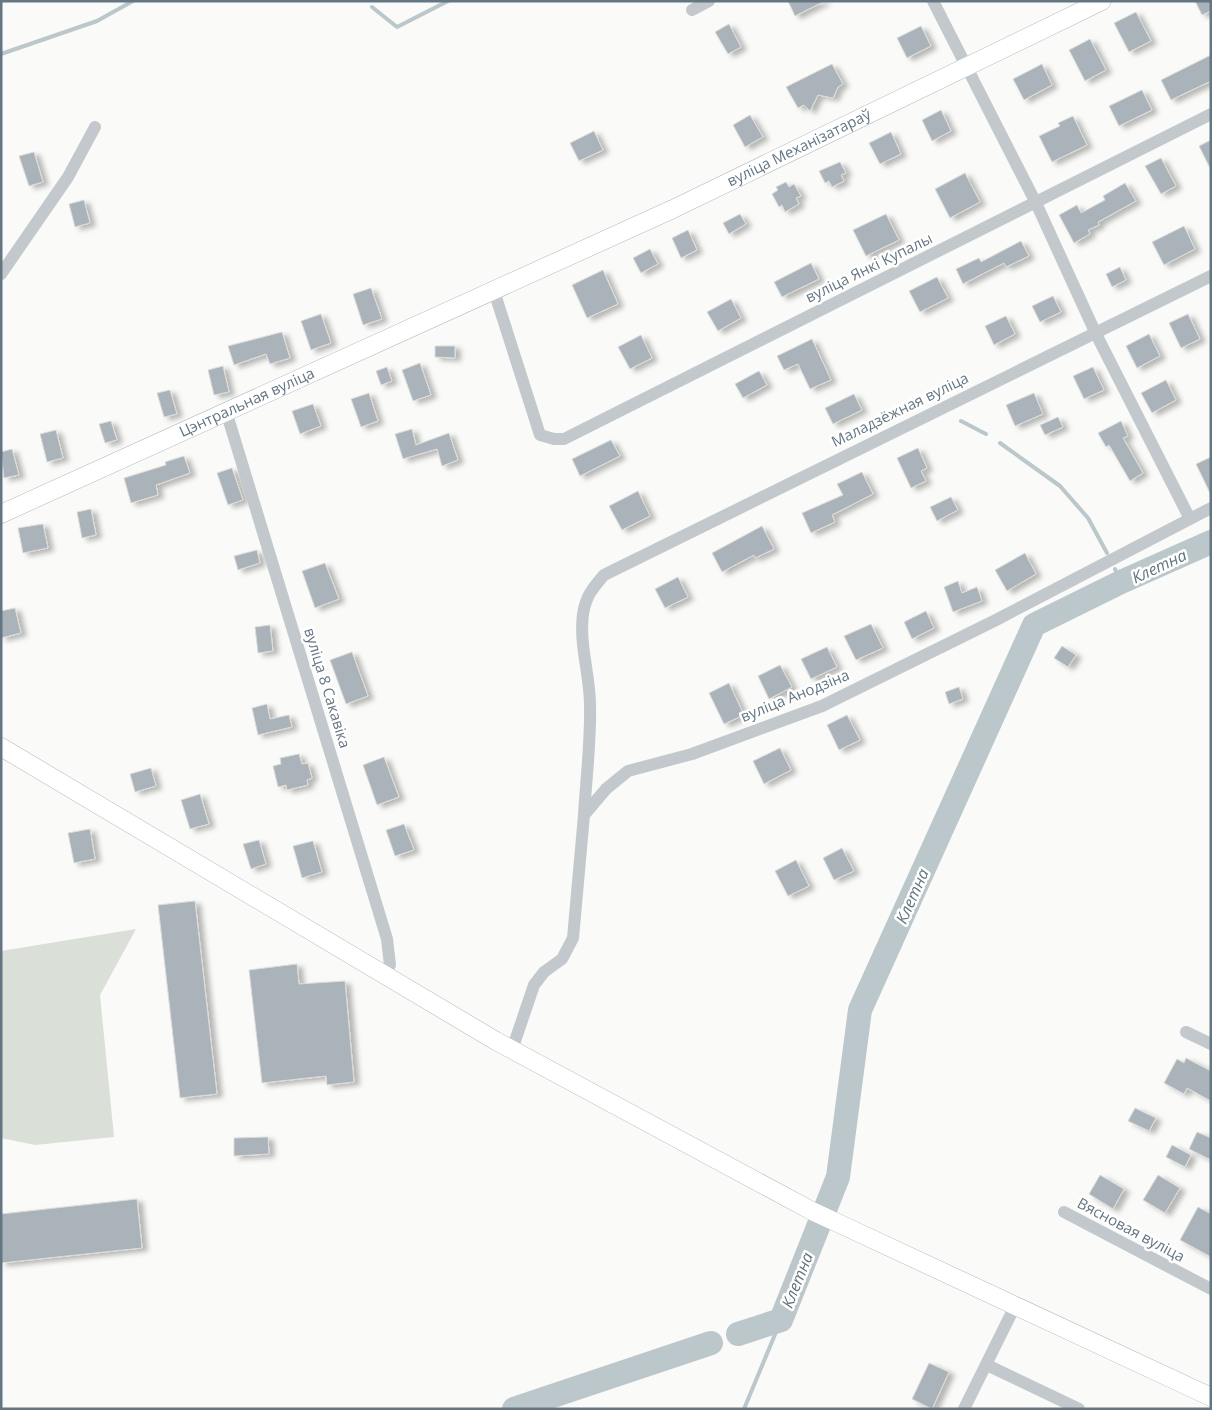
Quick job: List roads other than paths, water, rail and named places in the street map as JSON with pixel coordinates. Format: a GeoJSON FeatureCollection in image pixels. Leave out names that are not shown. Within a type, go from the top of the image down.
{"type":"FeatureCollection","features":[{"type":"Feature","properties":{"kind":"street"},"geometry":{"type":"LineString","coordinates":[[692,10],[709,1]]}},
{"type":"Feature","properties":{"kind":"street"},"geometry":{"type":"LineString","coordinates":[[933,1],[1036,203],[1096,334],[1190,518]]}},
{"type":"Feature","properties":{"kind":"street","name":"вуліца Механізатараў"},"geometry":{"type":"LineString","coordinates":[[494,290],[673,209],[1102,1]]}},
{"type":"Feature","properties":{"kind":"street","name":"вуліца Янкі Купалы"},"geometry":{"type":"LineString","coordinates":[[494,290],[540,435],[554,439],[564,439],[1211,114]]}},
{"type":"Feature","properties":{"kind":"street"},"geometry":{"type":"LineString","coordinates":[[1,274],[68,177],[95,127]]}},
{"type":"Feature","properties":{"kind":"street","name":"Маладзёжная вуліца"},"geometry":{"type":"LineString","coordinates":[[584,816],[590,706],[589,679],[582,638],[583,614],[588,592],[604,575],[1211,276]]}},
{"type":"Feature","properties":{"kind":"street","name":"Цэнтральная вуліца"},"geometry":{"type":"LineString","coordinates":[[1,514],[494,290]]}},
{"type":"Feature","properties":{"kind":"street","name":"вуліца 8 Сакавіка"},"geometry":{"type":"LineString","coordinates":[[226,411],[387,939],[390,965],[385,974]]}},
{"type":"Feature","properties":{"kind":"street","name":"вуліца Анодзіна"},"geometry":{"type":"LineString","coordinates":[[584,816],[606,789],[628,771],[692,754],[822,706],[996,620],[1211,508]]}},
{"type":"Feature","properties":{"kind":"street"},"geometry":{"type":"LineString","coordinates":[[1,747],[512,1050],[812,1211],[1211,1397]]}},
{"type":"Feature","properties":{"kind":"street"},"geometry":{"type":"LineString","coordinates":[[512,1050],[534,985],[544,972],[562,959],[574,938],[584,816]]}},
{"type":"Feature","properties":{"kind":"street"},"geometry":{"type":"LineString","coordinates":[[1186,1032],[1211,1044]]}},
{"type":"Feature","properties":{"kind":"street","name":"Вясновая вуліца"},"geometry":{"type":"LineString","coordinates":[[1064,1212],[1211,1289]]}},
{"type":"Feature","properties":{"kind":"street"},"geometry":{"type":"LineString","coordinates":[[964,1409],[1015,1306]]}},
{"type":"Feature","properties":{"kind":"street"},"geometry":{"type":"LineString","coordinates":[[987,1365],[1080,1409]]}},
{"type":"Feature","properties":{"kind":"waterway"},"geometry":{"type":"LineString","coordinates":[[1,54],[97,21],[133,1]]}},
{"type":"Feature","properties":{"kind":"waterway"},"geometry":{"type":"LineString","coordinates":[[372,7],[397,27],[448,1]]}},
{"type":"Feature","properties":{"kind":"waterway"},"geometry":{"type":"LineString","coordinates":[[961,421],[986,434]]}},
{"type":"Feature","properties":{"kind":"waterway"},"geometry":{"type":"LineString","coordinates":[[1000,443],[1060,486],[1088,518],[1107,553]]}},
{"type":"Feature","properties":{"kind":"waterway","name":"Клетна"},"geometry":{"type":"LineString","coordinates":[[738,1334],[781,1320],[838,1177],[860,1010],[1034,625],[1121,582],[1211,542]]}},
{"type":"Feature","properties":{"kind":"waterway"},"geometry":{"type":"LineString","coordinates":[[1115,569],[1121,582]]}},
{"type":"Feature","properties":{"kind":"waterway"},"geometry":{"type":"LineString","coordinates":[[744,1409],[781,1320]]}},
{"type":"Feature","properties":{"kind":"waterway","name":"Клетна"},"geometry":{"type":"LineString","coordinates":[[514,1409],[711,1343]]}}]}
